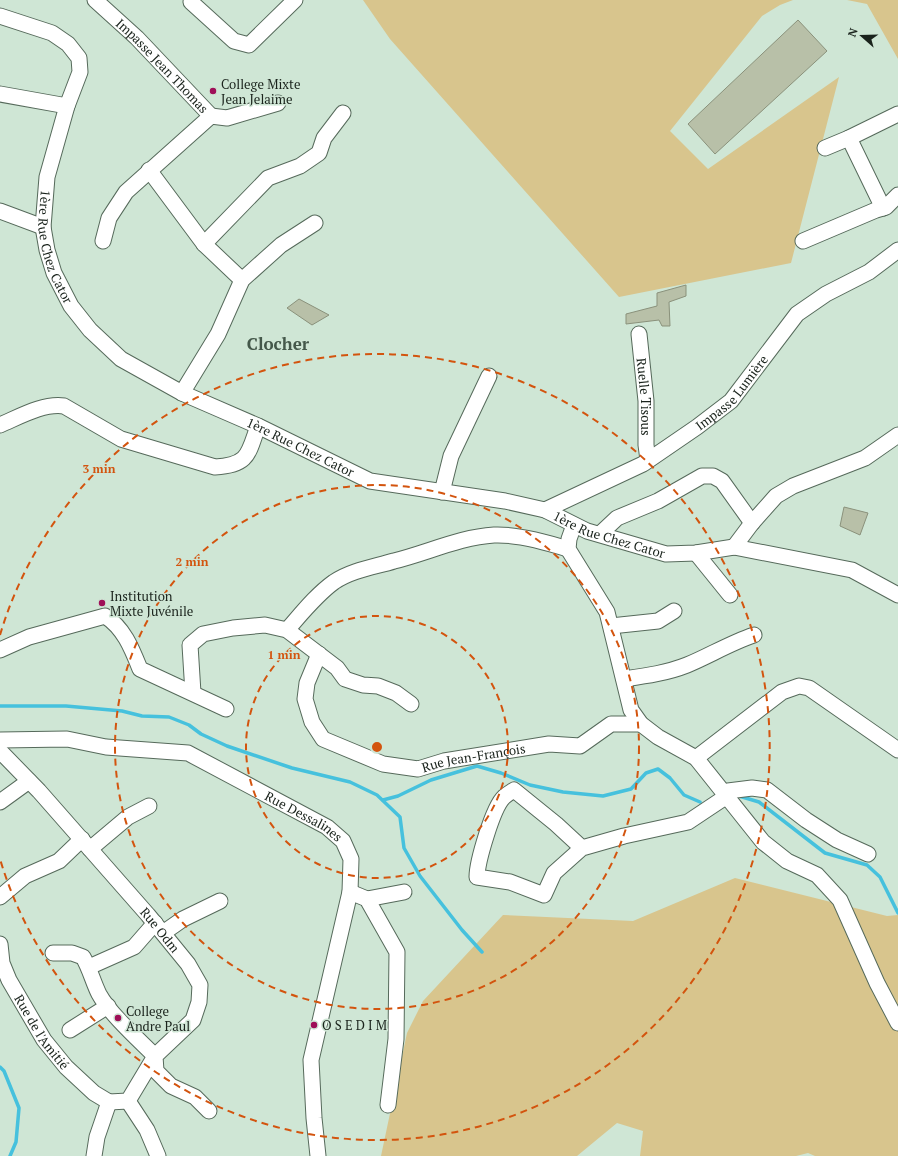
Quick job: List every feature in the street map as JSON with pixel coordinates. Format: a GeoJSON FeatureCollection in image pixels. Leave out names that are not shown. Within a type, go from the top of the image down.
{"type":"FeatureCollection","features":[{"type":"Feature","properties":{"kind":"street","name":"Impasse Jean Thomas"},"geometry":{"type":"LineString","coordinates":[[95,0],[137,38],[211,116]]}},
{"type":"Feature","properties":{"kind":"street"},"geometry":{"type":"LineString","coordinates":[[191,2],[234,41],[249,45],[295,0]]}},
{"type":"Feature","properties":{"kind":"street","name":"1ère Rue Chez Cator"},"geometry":{"type":"LineString","coordinates":[[0,16],[52,33],[68,44],[79,58],[80,72],[67,106],[46,177],[43,227],[47,250],[54,273],[72,306],[90,330],[121,359],[182,393],[258,426],[370,481],[505,501],[545,510],[574,525],[666,554],[696,553],[734,548],[852,570],[898,595]]}},
{"type":"Feature","properties":{"kind":"street"},"geometry":{"type":"LineString","coordinates":[[0,94],[67,106]]}},
{"type":"Feature","properties":{"kind":"street"},"geometry":{"type":"LineString","coordinates":[[103,241],[109,218],[126,192],[211,116],[227,118],[278,103]]}},
{"type":"Feature","properties":{"kind":"street"},"geometry":{"type":"LineString","coordinates":[[204,244],[268,178],[300,166],[319,153],[323,145],[324,138],[343,113]]}},
{"type":"Feature","properties":{"kind":"street"},"geometry":{"type":"LineString","coordinates":[[825,148],[850,138],[898,114]]}},
{"type":"Feature","properties":{"kind":"street"},"geometry":{"type":"LineString","coordinates":[[850,138],[883,208]]}},
{"type":"Feature","properties":{"kind":"street"},"geometry":{"type":"LineString","coordinates":[[149,170],[204,244],[242,280]]}},
{"type":"Feature","properties":{"kind":"street"},"geometry":{"type":"LineString","coordinates":[[803,241],[886,207],[898,195]]}},
{"type":"Feature","properties":{"kind":"street"},"geometry":{"type":"LineString","coordinates":[[0,211],[43,227]]}},
{"type":"Feature","properties":{"kind":"street"},"geometry":{"type":"LineString","coordinates":[[182,393],[218,334],[242,280],[281,245],[315,223]]}},
{"type":"Feature","properties":{"kind":"street","name":"Impasse Lumière"},"geometry":{"type":"LineString","coordinates":[[545,510],[648,460],[731,401],[797,314],[826,294],[869,272],[898,250]]}},
{"type":"Feature","properties":{"kind":"street","name":"Ruelle Tisous"},"geometry":{"type":"LineString","coordinates":[[639,334],[646,401],[646,445],[648,460]]}},
{"type":"Feature","properties":{"kind":"street"},"geometry":{"type":"LineString","coordinates":[[442,492],[452,456],[489,376]]}},
{"type":"Feature","properties":{"kind":"street"},"geometry":{"type":"LineString","coordinates":[[0,425],[42,408],[56,405],[64,406],[121,439],[215,467],[239,463],[247,457],[258,426]]}},
{"type":"Feature","properties":{"kind":"street"},"geometry":{"type":"LineString","coordinates":[[734,548],[752,523],[776,496],[793,486],[865,458],[898,435]]}},
{"type":"Feature","properties":{"kind":"street"},"geometry":{"type":"LineString","coordinates":[[600,534],[617,518],[658,501],[702,476],[713,476],[722,481],[752,523]]}},
{"type":"Feature","properties":{"kind":"street"},"geometry":{"type":"LineString","coordinates":[[574,525],[569,539],[568,549],[607,612],[631,710],[641,724],[658,737],[696,758],[764,842],[787,861],[817,875],[840,900],[877,983],[898,1022]]}},
{"type":"Feature","properties":{"kind":"street"},"geometry":{"type":"LineString","coordinates":[[287,630],[308,605],[334,582],[362,569],[393,562],[468,539],[495,535],[541,541],[568,549]]}},
{"type":"Feature","properties":{"kind":"street"},"geometry":{"type":"LineString","coordinates":[[696,553],[730,595]]}},
{"type":"Feature","properties":{"kind":"street"},"geometry":{"type":"LineString","coordinates":[[611,626],[658,621],[674,611]]}},
{"type":"Feature","properties":{"kind":"street"},"geometry":{"type":"LineString","coordinates":[[0,650],[29,637],[105,616],[114,621],[130,643],[140,669],[226,709]]}},
{"type":"Feature","properties":{"kind":"street"},"geometry":{"type":"LineString","coordinates":[[193,693],[190,645],[203,634],[265,625],[287,630],[337,668],[345,679],[363,685],[378,686],[396,693],[411,704]]}},
{"type":"Feature","properties":{"kind":"street"},"geometry":{"type":"LineString","coordinates":[[624,679],[681,667],[733,642],[754,635]]}},
{"type":"Feature","properties":{"kind":"street","name":"Rue Jean-François"},"geometry":{"type":"LineString","coordinates":[[319,654],[307,683],[305,699],[312,722],[323,739],[383,764],[418,769],[444,761],[549,744],[580,746],[611,724],[641,724]]}},
{"type":"Feature","properties":{"kind":"street"},"geometry":{"type":"LineString","coordinates":[[696,758],[782,692],[799,686],[809,688],[898,750]]}},
{"type":"Feature","properties":{"kind":"street","name":"Rue Dessalines"},"geometry":{"type":"LineString","coordinates":[[0,740],[67,739],[106,747],[188,753],[327,827],[343,841],[351,859],[350,892],[311,1060],[314,1118],[318,1156]]}},
{"type":"Feature","properties":{"kind":"street","name":"Rue Odm"},"geometry":{"type":"LineString","coordinates":[[0,751],[86,844],[159,928],[188,964],[200,985],[199,1002],[193,1020],[155,1056],[128,1101]]}},
{"type":"Feature","properties":{"kind":"street"},"geometry":{"type":"LineString","coordinates":[[0,802],[29,781]]}},
{"type":"Feature","properties":{"kind":"street"},"geometry":{"type":"LineString","coordinates":[[582,848],[556,824],[514,790],[503,798],[494,816],[477,863],[476,877],[510,882],[544,895],[554,874],[582,848],[624,836],[688,822],[727,796],[728,791],[752,788],[767,790],[806,820],[837,840],[868,854]]}},
{"type":"Feature","properties":{"kind":"street"},"geometry":{"type":"LineString","coordinates":[[0,897],[25,876],[59,861],[128,817],[149,806]]}},
{"type":"Feature","properties":{"kind":"street"},"geometry":{"type":"LineString","coordinates":[[350,892],[367,899],[404,892]]}},
{"type":"Feature","properties":{"kind":"street"},"geometry":{"type":"LineString","coordinates":[[367,899],[397,952],[396,1039],[388,1105]]}},
{"type":"Feature","properties":{"kind":"street"},"geometry":{"type":"LineString","coordinates":[[89,967],[134,947],[159,928],[183,919],[220,901]]}},
{"type":"Feature","properties":{"kind":"street","name":"Rue de l'Amitié"},"geometry":{"type":"LineString","coordinates":[[0,944],[2,963],[9,980],[44,1040],[66,1067],[94,1093],[110,1102]]}},
{"type":"Feature","properties":{"kind":"street"},"geometry":{"type":"LineString","coordinates":[[53,953],[72,953],[83,957],[89,967],[100,994],[108,1006],[155,1056],[156,1071],[171,1086],[195,1097],[209,1111]]}},
{"type":"Feature","properties":{"kind":"street"},"geometry":{"type":"LineString","coordinates":[[70,1030],[108,1006]]}},
{"type":"Feature","properties":{"kind":"street"},"geometry":{"type":"LineString","coordinates":[[94,1156],[97,1137],[110,1102],[128,1101],[148,1130],[158,1156]]}},
{"type":"Feature","properties":{"kind":"shaded area"},"geometry":{"type":"Polygon","coordinates":[[[363,0],[793,0],[780,5],[762,16],[670,131],[708,169],[839,77],[791,263],[619,297],[390,39],[363,0]]]}},
{"type":"Feature","properties":{"kind":"shaded area"},"geometry":{"type":"Polygon","coordinates":[[[847,0],[898,0],[898,59],[867,4],[847,0]]]}},
{"type":"Feature","properties":{"kind":"shaded area"},"geometry":{"type":"Polygon","coordinates":[[[735,878],[887,916],[898,915],[898,1156],[815,1156],[808,1153],[796,1156],[640,1156],[643,1131],[617,1123],[577,1156],[381,1156],[407,1033],[423,1001],[503,915],[633,921],[735,878]]]}},
{"type":"Feature","properties":{"kind":"building"},"geometry":{"type":"Polygon","coordinates":[[[798,20],[827,51],[715,154],[688,124],[798,20]]]}},
{"type":"Feature","properties":{"kind":"building"},"geometry":{"type":"Polygon","coordinates":[[[686,285],[686,296],[669,302],[670,326],[662,326],[659,320],[626,324],[626,314],[657,306],[657,293],[686,285]]]}},
{"type":"Feature","properties":{"kind":"building"},"geometry":{"type":"Polygon","coordinates":[[[299,299],[329,315],[312,325],[287,308],[299,299]]]}},
{"type":"Feature","properties":{"kind":"building"},"geometry":{"type":"Polygon","coordinates":[[[844,507],[868,513],[860,535],[840,526],[844,507]]]}},
{"type":"Feature","properties":{"kind":"waterway"},"geometry":{"type":"LineString","coordinates":[[0,706],[66,706],[122,711],[142,716],[169,717],[189,725],[201,734],[227,746],[292,768],[350,782],[377,795],[400,817],[404,848],[420,876],[462,930],[482,952]]}},
{"type":"Feature","properties":{"kind":"waterway"},"geometry":{"type":"LineString","coordinates":[[383,800],[398,796],[431,780],[477,766],[501,773],[530,785],[563,792],[603,796],[631,789],[646,773],[658,769],[670,778],[684,795],[700,802]]}},
{"type":"Feature","properties":{"kind":"waterway"},"geometry":{"type":"LineString","coordinates":[[739,796],[759,802],[825,853],[867,865],[880,877],[898,913]]}},
{"type":"Feature","properties":{"kind":"waterway"},"geometry":{"type":"LineString","coordinates":[[0,1067],[4,1071],[19,1108],[16,1142],[10,1156]]}},
{"type":"Feature","properties":{"kind":"place","name":"College Mixte Jean Jelaime"},"geometry":{"type":"Point","coordinates":[213,91]}},
{"type":"Feature","properties":{"kind":"place","name":"Institution Mixte Juvénile"},"geometry":{"type":"Point","coordinates":[102,603]}},
{"type":"Feature","properties":{"kind":"place","name":"College Andre Paul"},"geometry":{"type":"Point","coordinates":[118,1018]}},
{"type":"Feature","properties":{"kind":"place","name":"O S E D I M"},"geometry":{"type":"Point","coordinates":[314,1025]}},
{"type":"Feature","properties":{"kind":"district","name":"Clocher"},"geometry":{"type":"Point","coordinates":[278,343]}}]}
